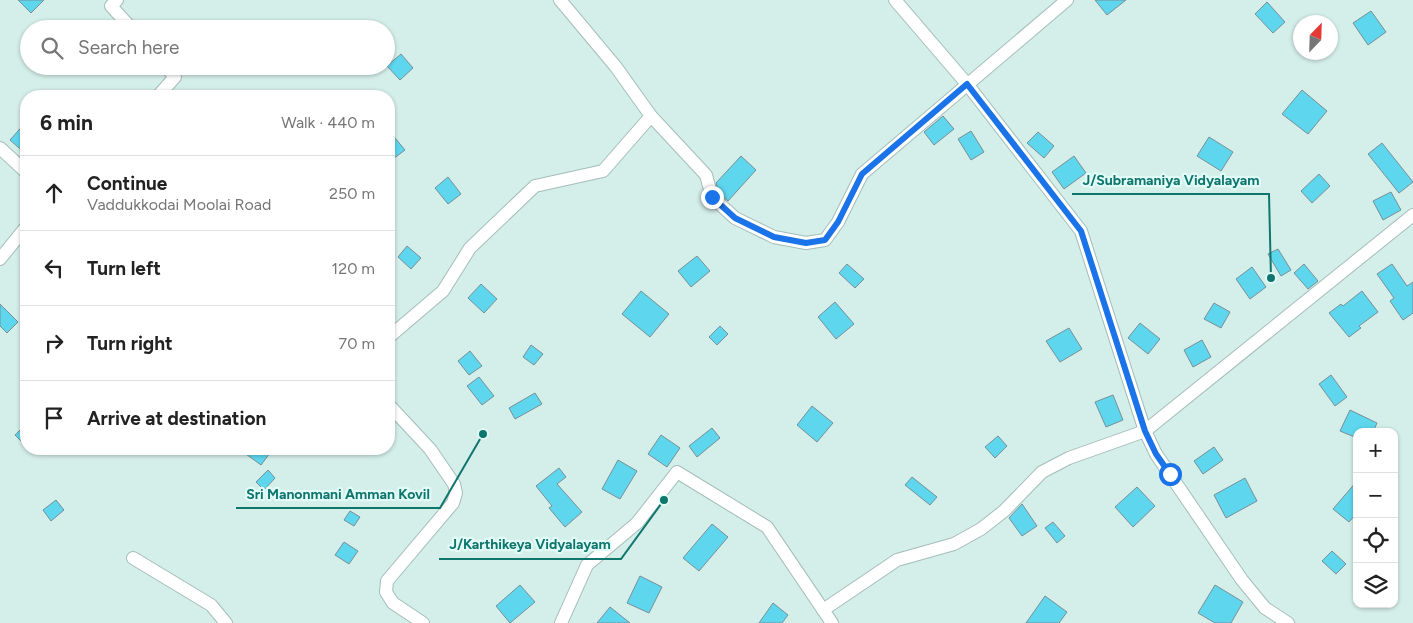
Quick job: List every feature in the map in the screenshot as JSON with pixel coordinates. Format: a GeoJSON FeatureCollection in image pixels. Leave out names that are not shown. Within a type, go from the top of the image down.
{"type":"FeatureCollection","features":[{"type":"Feature","properties":{"kind":"street"},"geometry":{"type":"LineString","coordinates":[[116,0],[111,6],[124,20]]}},
{"type":"Feature","properties":{"kind":"street"},"geometry":{"type":"LineString","coordinates":[[560,0],[616,67],[651,116],[706,175],[712,197],[735,218],[774,237],[806,243],[825,240],[838,222],[862,174],[1067,0]]}},
{"type":"Feature","properties":{"kind":"street"},"geometry":{"type":"LineString","coordinates":[[895,0],[967,84],[1081,231],[1145,431],[1156,454],[1242,580],[1265,608],[1288,623]]}},
{"type":"Feature","properties":{"kind":"street"},"geometry":{"type":"LineString","coordinates":[[163,90],[175,77],[173,75]]}},
{"type":"Feature","properties":{"kind":"street"},"geometry":{"type":"LineString","coordinates":[[395,332],[443,291],[470,248],[536,186],[603,171],[651,116]]}},
{"type":"Feature","properties":{"kind":"street"},"geometry":{"type":"LineString","coordinates":[[0,148],[20,166]]}},
{"type":"Feature","properties":{"kind":"street"},"geometry":{"type":"LineString","coordinates":[[823,610],[897,560],[954,544],[980,529],[1004,511],[1042,472],[1068,458],[1145,431],[1413,215]]}},
{"type":"Feature","properties":{"kind":"street"},"geometry":{"type":"LineString","coordinates":[[0,259],[20,234]]}},
{"type":"Feature","properties":{"kind":"street"},"geometry":{"type":"LineString","coordinates":[[395,411],[430,449],[454,484],[456,493],[452,503],[387,581],[386,592],[392,602],[423,623]]}},
{"type":"Feature","properties":{"kind":"street"},"geometry":{"type":"LineString","coordinates":[[561,623],[587,565],[637,522],[677,472],[766,527],[832,623]]}},
{"type":"Feature","properties":{"kind":"street"},"geometry":{"type":"LineString","coordinates":[[133,558],[211,606],[226,623]]}},
{"type":"Feature","properties":{"kind":"building"},"geometry":{"type":"Polygon","coordinates":[[[18,0],[44,0],[31,13],[18,0]]]}},
{"type":"Feature","properties":{"kind":"building"},"geometry":{"type":"Polygon","coordinates":[[[1095,0],[1126,0],[1107,15],[1095,0]]]}},
{"type":"Feature","properties":{"kind":"building"},"geometry":{"type":"Polygon","coordinates":[[[1267,2],[1285,22],[1273,33],[1255,14],[1267,2]]]}},
{"type":"Feature","properties":{"kind":"building"},"geometry":{"type":"Polygon","coordinates":[[[1371,11],[1386,32],[1368,45],[1353,23],[1371,11]]]}},
{"type":"Feature","properties":{"kind":"building"},"geometry":{"type":"Polygon","coordinates":[[[401,54],[413,68],[400,80],[395,75],[395,59],[401,54]]]}},
{"type":"Feature","properties":{"kind":"building"},"geometry":{"type":"Polygon","coordinates":[[[1302,90],[1327,111],[1308,134],[1282,114],[1302,90]]]}},
{"type":"Feature","properties":{"kind":"building"},"geometry":{"type":"Polygon","coordinates":[[[943,116],[954,129],[934,145],[924,132],[943,116]]]}},
{"type":"Feature","properties":{"kind":"building"},"geometry":{"type":"Polygon","coordinates":[[[20,129],[20,149],[10,140],[20,129]]]}},
{"type":"Feature","properties":{"kind":"building"},"geometry":{"type":"Polygon","coordinates":[[[971,131],[984,152],[971,160],[958,139],[971,131]]]}},
{"type":"Feature","properties":{"kind":"building"},"geometry":{"type":"Polygon","coordinates":[[[1038,132],[1054,146],[1044,158],[1027,143],[1038,132]]]}},
{"type":"Feature","properties":{"kind":"building"},"geometry":{"type":"Polygon","coordinates":[[[1209,137],[1233,152],[1221,171],[1197,156],[1209,137]]]}},
{"type":"Feature","properties":{"kind":"building"},"geometry":{"type":"Polygon","coordinates":[[[395,138],[405,150],[395,158],[395,138]]]}},
{"type":"Feature","properties":{"kind":"building"},"geometry":{"type":"Polygon","coordinates":[[[1382,143],[1413,182],[1399,193],[1368,154],[1382,143]]]}},
{"type":"Feature","properties":{"kind":"building"},"geometry":{"type":"Polygon","coordinates":[[[741,156],[756,170],[728,201],[719,193],[716,183],[741,156]]]}},
{"type":"Feature","properties":{"kind":"building"},"geometry":{"type":"Polygon","coordinates":[[[1074,156],[1086,173],[1064,189],[1052,172],[1074,156]]]}},
{"type":"Feature","properties":{"kind":"building"},"geometry":{"type":"Polygon","coordinates":[[[1319,174],[1330,186],[1312,203],[1301,191],[1319,174]]]}},
{"type":"Feature","properties":{"kind":"building"},"geometry":{"type":"Polygon","coordinates":[[[448,177],[461,194],[448,204],[435,188],[448,177]]]}},
{"type":"Feature","properties":{"kind":"building"},"geometry":{"type":"Polygon","coordinates":[[[1391,192],[1401,210],[1383,220],[1373,201],[1391,192]]]}},
{"type":"Feature","properties":{"kind":"building"},"geometry":{"type":"Polygon","coordinates":[[[407,246],[421,258],[411,269],[398,257],[407,246]]]}},
{"type":"Feature","properties":{"kind":"building"},"geometry":{"type":"Polygon","coordinates":[[[1278,249],[1291,270],[1281,276],[1268,254],[1278,249]]]}},
{"type":"Feature","properties":{"kind":"building"},"geometry":{"type":"Polygon","coordinates":[[[697,256],[710,271],[691,287],[678,271],[697,256]]]}},
{"type":"Feature","properties":{"kind":"building"},"geometry":{"type":"Polygon","coordinates":[[[847,264],[864,279],[855,288],[839,273],[847,264]]]}},
{"type":"Feature","properties":{"kind":"building"},"geometry":{"type":"Polygon","coordinates":[[[1304,264],[1318,281],[1308,289],[1294,273],[1304,264]]]}},
{"type":"Feature","properties":{"kind":"building"},"geometry":{"type":"Polygon","coordinates":[[[1392,264],[1407,286],[1413,282],[1413,313],[1403,320],[1390,301],[1394,298],[1377,274],[1392,264]]]}},
{"type":"Feature","properties":{"kind":"building"},"geometry":{"type":"Polygon","coordinates":[[[1252,267],[1266,287],[1250,299],[1236,279],[1252,267]]]}},
{"type":"Feature","properties":{"kind":"building"},"geometry":{"type":"Polygon","coordinates":[[[481,284],[497,299],[484,313],[468,298],[481,284]]]}},
{"type":"Feature","properties":{"kind":"building"},"geometry":{"type":"Polygon","coordinates":[[[641,291],[669,314],[650,337],[622,314],[641,291]]]}},
{"type":"Feature","properties":{"kind":"building"},"geometry":{"type":"Polygon","coordinates":[[[1362,291],[1378,312],[1359,326],[1361,328],[1349,337],[1329,313],[1341,304],[1343,306],[1362,291]]]}},
{"type":"Feature","properties":{"kind":"building"},"geometry":{"type":"Polygon","coordinates":[[[835,302],[854,324],[836,339],[818,317],[835,302]]]}},
{"type":"Feature","properties":{"kind":"building"},"geometry":{"type":"Polygon","coordinates":[[[1214,303],[1230,312],[1221,328],[1204,319],[1214,303]]]}},
{"type":"Feature","properties":{"kind":"building"},"geometry":{"type":"Polygon","coordinates":[[[0,304],[18,322],[7,333],[0,326],[0,304]]]}},
{"type":"Feature","properties":{"kind":"building"},"geometry":{"type":"Polygon","coordinates":[[[1140,323],[1160,339],[1148,354],[1128,338],[1140,323]]]}},
{"type":"Feature","properties":{"kind":"building"},"geometry":{"type":"Polygon","coordinates":[[[720,326],[728,334],[717,345],[709,337],[720,326]]]}},
{"type":"Feature","properties":{"kind":"building"},"geometry":{"type":"Polygon","coordinates":[[[1069,328],[1082,349],[1060,362],[1046,341],[1069,328]]]}},
{"type":"Feature","properties":{"kind":"building"},"geometry":{"type":"Polygon","coordinates":[[[1202,340],[1211,357],[1193,367],[1184,350],[1202,340]]]}},
{"type":"Feature","properties":{"kind":"building"},"geometry":{"type":"Polygon","coordinates":[[[531,345],[543,354],[534,365],[523,357],[531,345]]]}},
{"type":"Feature","properties":{"kind":"building"},"geometry":{"type":"Polygon","coordinates":[[[470,351],[482,366],[469,375],[458,361],[470,351]]]}},
{"type":"Feature","properties":{"kind":"building"},"geometry":{"type":"Polygon","coordinates":[[[1331,375],[1347,397],[1335,406],[1319,384],[1331,375]]]}},
{"type":"Feature","properties":{"kind":"building"},"geometry":{"type":"Polygon","coordinates":[[[479,377],[494,396],[482,405],[467,386],[479,377]]]}},
{"type":"Feature","properties":{"kind":"building"},"geometry":{"type":"Polygon","coordinates":[[[535,393],[542,404],[515,419],[509,408],[535,393]]]}},
{"type":"Feature","properties":{"kind":"building"},"geometry":{"type":"Polygon","coordinates":[[[1113,395],[1123,420],[1106,427],[1095,402],[1113,395]]]}},
{"type":"Feature","properties":{"kind":"building"},"geometry":{"type":"Polygon","coordinates":[[[812,406],[833,423],[817,442],[797,425],[812,406]]]}},
{"type":"Feature","properties":{"kind":"building"},"geometry":{"type":"Polygon","coordinates":[[[1350,410],[1377,423],[1375,428],[1353,428],[1353,436],[1340,431],[1350,410]]]}},
{"type":"Feature","properties":{"kind":"building"},"geometry":{"type":"Polygon","coordinates":[[[712,428],[720,438],[697,457],[689,446],[712,428]]]}},
{"type":"Feature","properties":{"kind":"building"},"geometry":{"type":"Polygon","coordinates":[[[20,430],[20,440],[15,435],[20,430]]]}},
{"type":"Feature","properties":{"kind":"building"},"geometry":{"type":"Polygon","coordinates":[[[661,435],[680,448],[667,467],[648,454],[661,435]]]}},
{"type":"Feature","properties":{"kind":"building"},"geometry":{"type":"Polygon","coordinates":[[[998,436],[1007,446],[995,458],[985,447],[998,436]]]}},
{"type":"Feature","properties":{"kind":"building"},"geometry":{"type":"Polygon","coordinates":[[[1214,447],[1223,460],[1203,474],[1194,461],[1214,447]]]}},
{"type":"Feature","properties":{"kind":"building"},"geometry":{"type":"Polygon","coordinates":[[[247,455],[268,455],[261,465],[247,455]]]}},
{"type":"Feature","properties":{"kind":"building"},"geometry":{"type":"Polygon","coordinates":[[[618,460],[637,471],[620,499],[602,489],[618,460]]]}},
{"type":"Feature","properties":{"kind":"building"},"geometry":{"type":"Polygon","coordinates":[[[559,468],[566,477],[557,484],[582,512],[565,527],[549,508],[552,506],[536,486],[559,468]]]}},
{"type":"Feature","properties":{"kind":"building"},"geometry":{"type":"Polygon","coordinates":[[[268,470],[275,478],[264,490],[256,482],[268,470]]]}},
{"type":"Feature","properties":{"kind":"building"},"geometry":{"type":"Polygon","coordinates":[[[912,477],[937,497],[930,505],[905,485],[912,477]]]}},
{"type":"Feature","properties":{"kind":"building"},"geometry":{"type":"Polygon","coordinates":[[[1245,478],[1257,501],[1226,518],[1214,495],[1245,478]]]}},
{"type":"Feature","properties":{"kind":"building"},"geometry":{"type":"Polygon","coordinates":[[[1353,486],[1353,518],[1349,522],[1333,509],[1353,486]]]}},
{"type":"Feature","properties":{"kind":"building"},"geometry":{"type":"Polygon","coordinates":[[[1137,487],[1155,506],[1133,527],[1115,507],[1137,487]]]}},
{"type":"Feature","properties":{"kind":"building"},"geometry":{"type":"Polygon","coordinates":[[[56,500],[64,510],[51,521],[43,510],[56,500]]]}},
{"type":"Feature","properties":{"kind":"building"},"geometry":{"type":"Polygon","coordinates":[[[1022,504],[1037,526],[1022,536],[1009,518],[1022,504]]]}},
{"type":"Feature","properties":{"kind":"building"},"geometry":{"type":"Polygon","coordinates":[[[350,511],[360,517],[354,526],[344,520],[350,511]]]}},
{"type":"Feature","properties":{"kind":"building"},"geometry":{"type":"Polygon","coordinates":[[[1053,522],[1065,536],[1057,543],[1045,528],[1053,522]]]}},
{"type":"Feature","properties":{"kind":"building"},"geometry":{"type":"Polygon","coordinates":[[[712,524],[728,537],[699,571],[683,558],[712,524]]]}},
{"type":"Feature","properties":{"kind":"building"},"geometry":{"type":"Polygon","coordinates":[[[344,542],[358,551],[349,564],[335,555],[344,542]]]}},
{"type":"Feature","properties":{"kind":"building"},"geometry":{"type":"Polygon","coordinates":[[[1332,551],[1346,564],[1336,574],[1322,561],[1332,551]]]}},
{"type":"Feature","properties":{"kind":"building"},"geometry":{"type":"Polygon","coordinates":[[[640,576],[662,587],[649,613],[627,603],[640,576]]]}},
{"type":"Feature","properties":{"kind":"building"},"geometry":{"type":"Polygon","coordinates":[[[520,585],[535,602],[510,623],[496,606],[520,585]]]}},
{"type":"Feature","properties":{"kind":"building"},"geometry":{"type":"Polygon","coordinates":[[[1215,585],[1243,602],[1231,623],[1215,623],[1198,613],[1215,585]]]}},
{"type":"Feature","properties":{"kind":"building"},"geometry":{"type":"Polygon","coordinates":[[[1045,596],[1067,612],[1059,623],[1026,623],[1045,596]]]}},
{"type":"Feature","properties":{"kind":"building"},"geometry":{"type":"Polygon","coordinates":[[[773,603],[788,615],[782,623],[759,623],[773,603]]]}},
{"type":"Feature","properties":{"kind":"building"},"geometry":{"type":"Polygon","coordinates":[[[610,607],[630,623],[597,623],[610,607]]]}},
{"type":"Feature","properties":{"kind":"place","name":"J/Subramaniya Vidyalayam"},"geometry":{"type":"Point","coordinates":[1271,278]}},
{"type":"Feature","properties":{"kind":"place","name":"Sri Manonmani Amman Kovil"},"geometry":{"type":"Point","coordinates":[483,434]}},
{"type":"Feature","properties":{"kind":"place","name":"J/Karthikeya Vidyalayam"},"geometry":{"type":"Point","coordinates":[664,500]}},
{"type":"Feature","properties":{"kind":"route"},"geometry":{"type":"LineString","coordinates":[[712,197],[735,218],[774,237],[806,243],[825,240],[838,222],[862,174],[967,84],[1081,231],[1145,431],[1156,454],[1170,474]]}}]}
